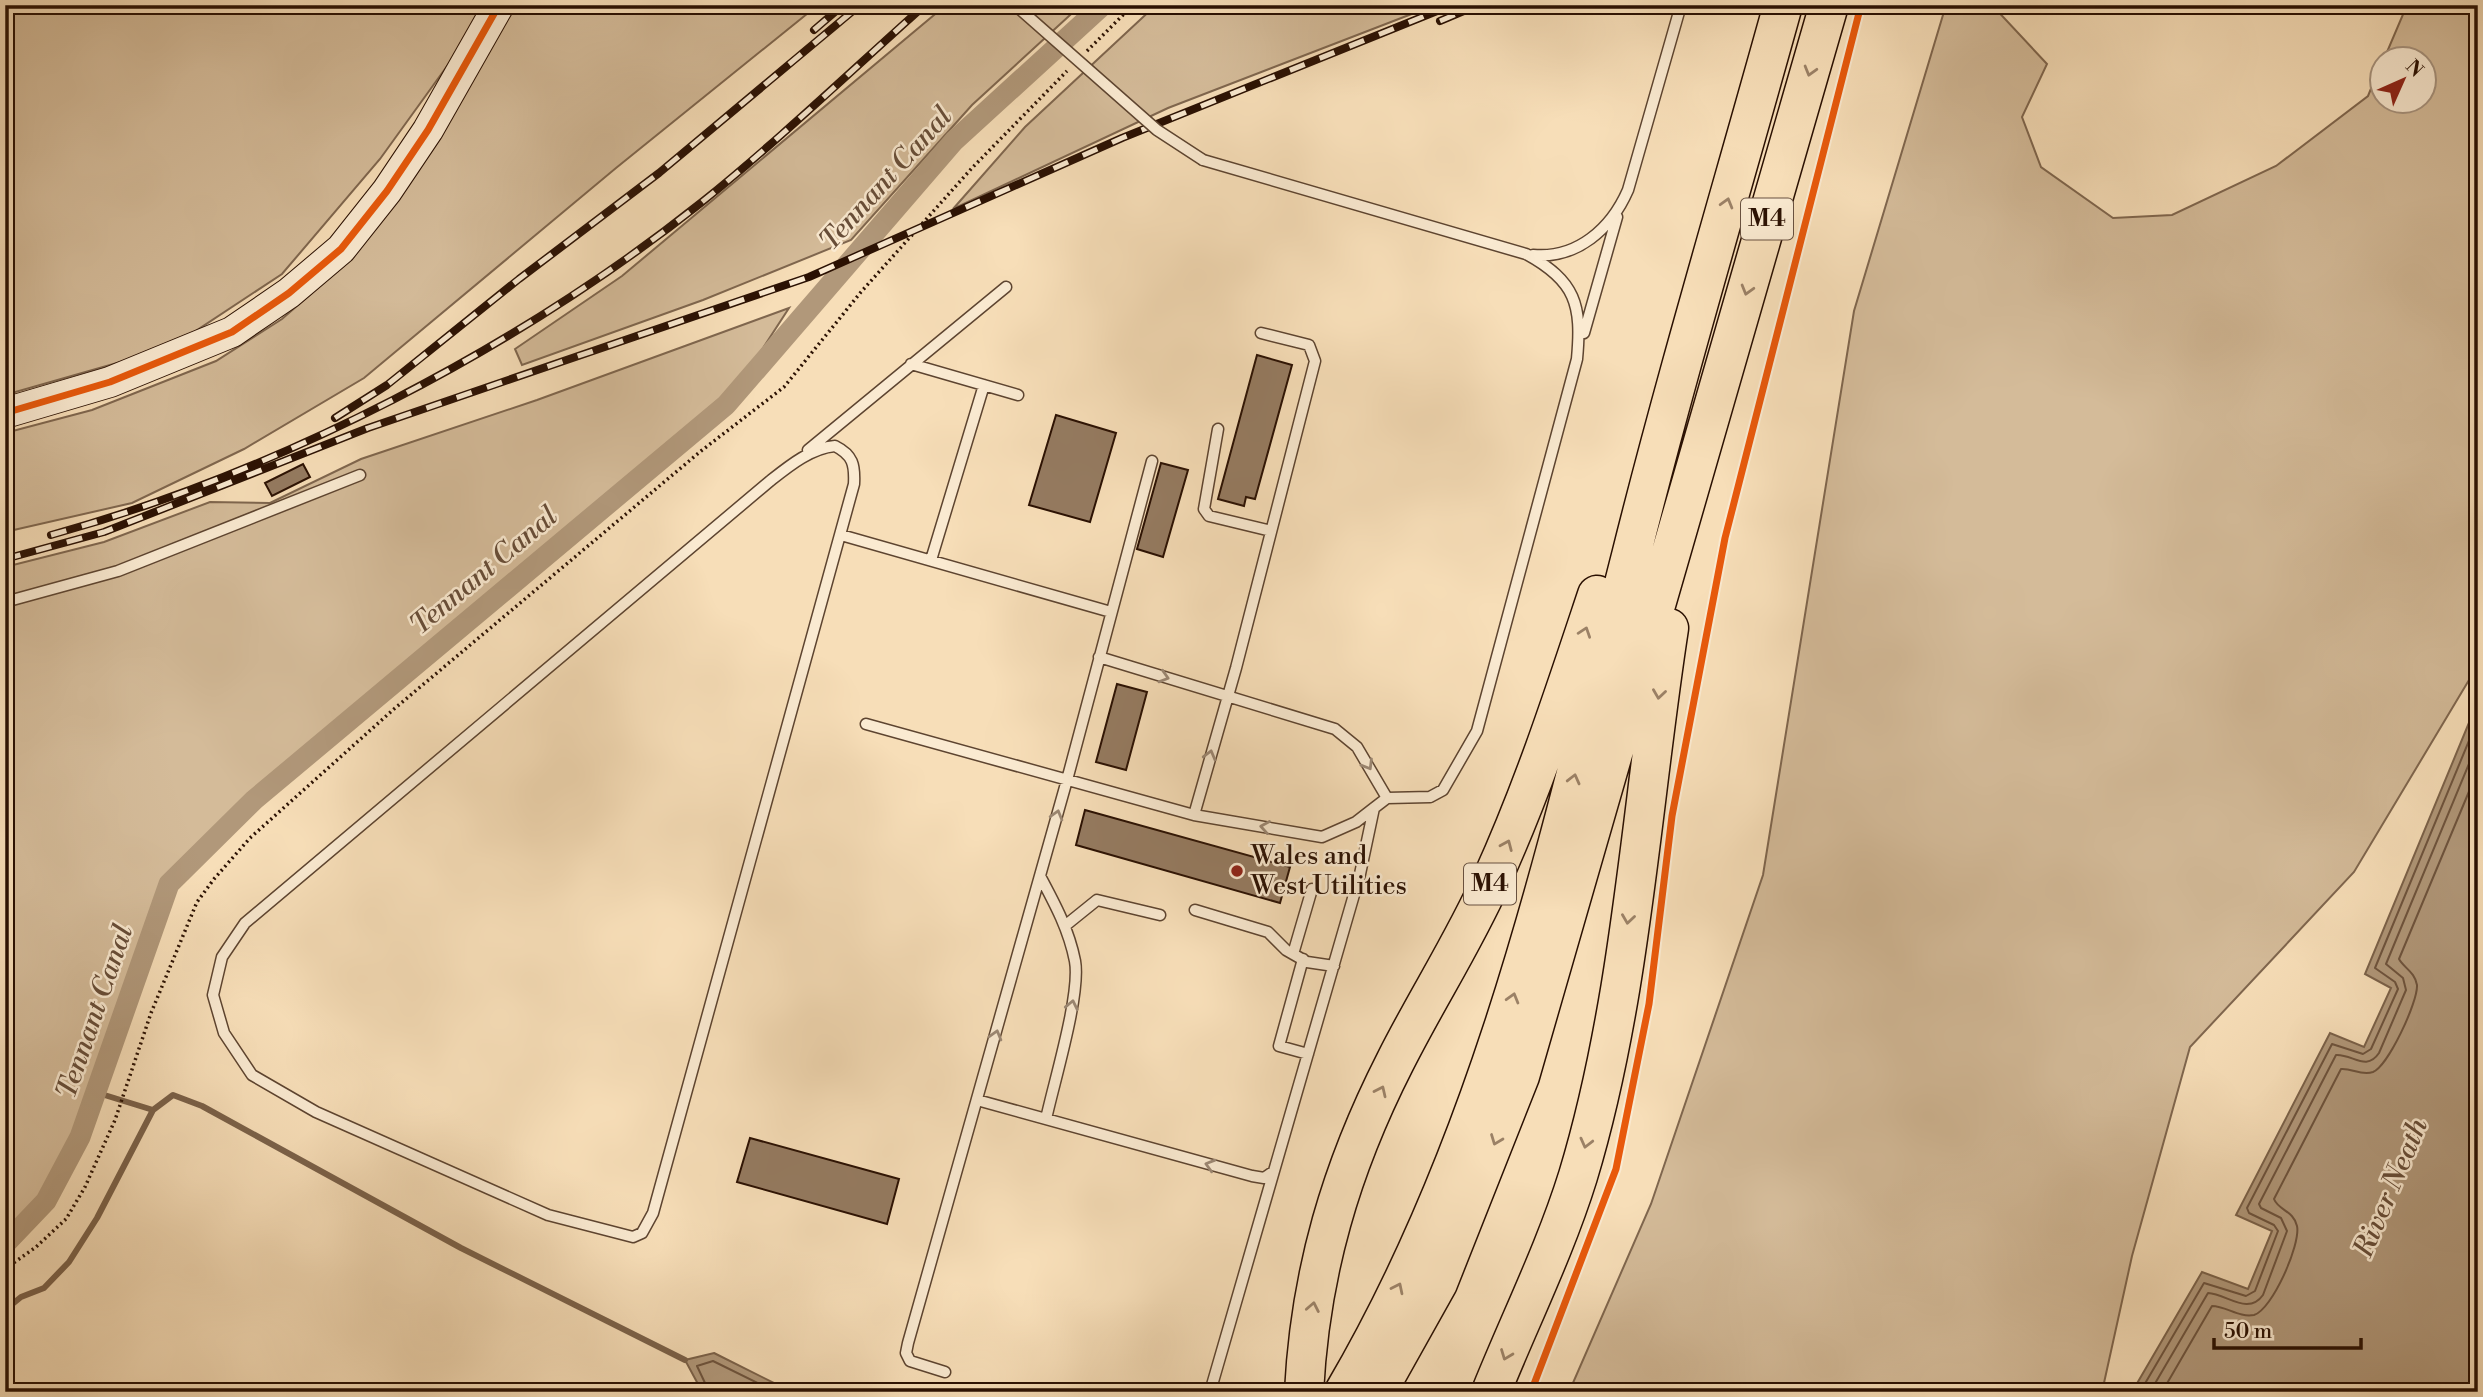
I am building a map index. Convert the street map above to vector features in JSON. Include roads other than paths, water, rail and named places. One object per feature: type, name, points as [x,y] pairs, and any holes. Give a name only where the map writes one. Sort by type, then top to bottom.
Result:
[{"type":"highway","name":"M4","points":[[1343,1392],[1367,1352],[1458,1161],[1507,1070],[1566,811],[1676,387],[1783,5]]},
{"type":"highway","name":"M4","points":[[1377,1392],[1438,1283],[1706,434],[1829,5]]},
{"type":"highway","name":"M4","points":[[1304,1383],[1309,1324],[1328,1227],[1355,1146],[1394,1062],[1505,850],[1538,769],[1623,520],[1676,387]]},
{"type":"highway","name":"M4","points":[[1491,1392],[1553,1247],[1578,1175],[1600,1090],[1622,964],[1675,589],[1706,434]]},
{"type":"main road","points":[[5,413],[110,382],[232,332],[289,293],[341,249],[387,191],[428,130],[499,5]]},
{"type":"lane","points":[[1015,5],[1157,130],[1203,160],[1526,254],[1550,256],[1574,248],[1602,231],[1619,211]]},
{"type":"lane","points":[[866,724],[1194,815],[1322,837],[1356,822],[1387,798],[1430,797],[1443,790],[1477,731],[1577,359],[1681,5]]},
{"type":"lane","points":[[1526,254],[1546,265],[1564,281],[1577,302],[1580,325],[1577,359]]},
{"type":"lane","points":[[790,465],[823,447],[835,446],[848,452],[855,466],[855,484],[653,1213],[642,1233],[633,1237],[548,1214],[316,1112],[252,1075],[224,1033],[214,995],[222,957],[245,923],[790,465],[1006,287]]},
{"type":"lane","points":[[1194,815],[1236,668],[1315,361],[1309,345],[1261,333]]},
{"type":"lane","points":[[911,364],[1018,395]]},
{"type":"lane","points":[[931,560],[984,385]]},
{"type":"lane","points":[[1218,429],[1204,509],[1209,516],[1271,531]]},
{"type":"lane","points":[[945,1372],[910,1361],[906,1353],[1067,780],[1152,461]]},
{"type":"lane","points":[[5,602],[118,571],[360,475]]},
{"type":"lane","points":[[841,534],[1111,612]]},
{"type":"lane","points":[[1099,657],[1335,729],[1348,737],[1387,798]]},
{"type":"lane","points":[[1210,1392],[1360,874],[1374,808]]},
{"type":"lane","points":[[1040,876],[1066,925],[1076,963],[1075,990],[1046,1119]]},
{"type":"lane","points":[[1308,1054],[1279,1046],[1312,889]]},
{"type":"lane","points":[[1066,925],[1097,900],[1160,915]]},
{"type":"lane","points":[[1195,910],[1268,932],[1298,956],[1334,966]]},
{"type":"lane","points":[[977,1100],[1252,1177],[1264,1178],[1274,1171]]},
{"type":"water","name":"River Neath","points":[[2478,701],[2478,1392],[2132,1392],[2202,1272],[2248,1289],[2272,1231],[2236,1215],[2330,1033],[2364,1047],[2391,988],[2365,974]]},
{"type":"water","points":[[714,1353],[792,1392],[689,1392],[698,1384],[685,1360]]},
{"type":"waterway","name":"Tennant Canal","points":[[5,1244],[46,1201],[80,1137],[169,884],[254,800],[726,405],[954,141],[1103,5]]},
{"type":"waterway","points":[[98,1093],[153,1110]]},
{"type":"waterway","points":[[5,1310],[21,1297],[44,1288],[69,1262],[97,1218],[153,1110],[173,1095],[202,1106],[461,1248],[685,1360]]},
{"type":"railway","points":[[814,30],[843,5]]},
{"type":"railway","points":[[335,418],[387,385],[519,279],[659,173],[860,5]]},
{"type":"railway","points":[[51,535],[137,509],[308,441],[393,400],[475,355],[630,256],[702,202],[787,130],[925,5]]},
{"type":"railway","points":[[5,559],[104,532],[368,428],[809,277],[1122,138],[1452,5]]},
{"type":"railway","points":[[1440,21],[1478,5]]},
{"type":"place","name":"Wales and West Utilities","points":[[1237,871]]}]
